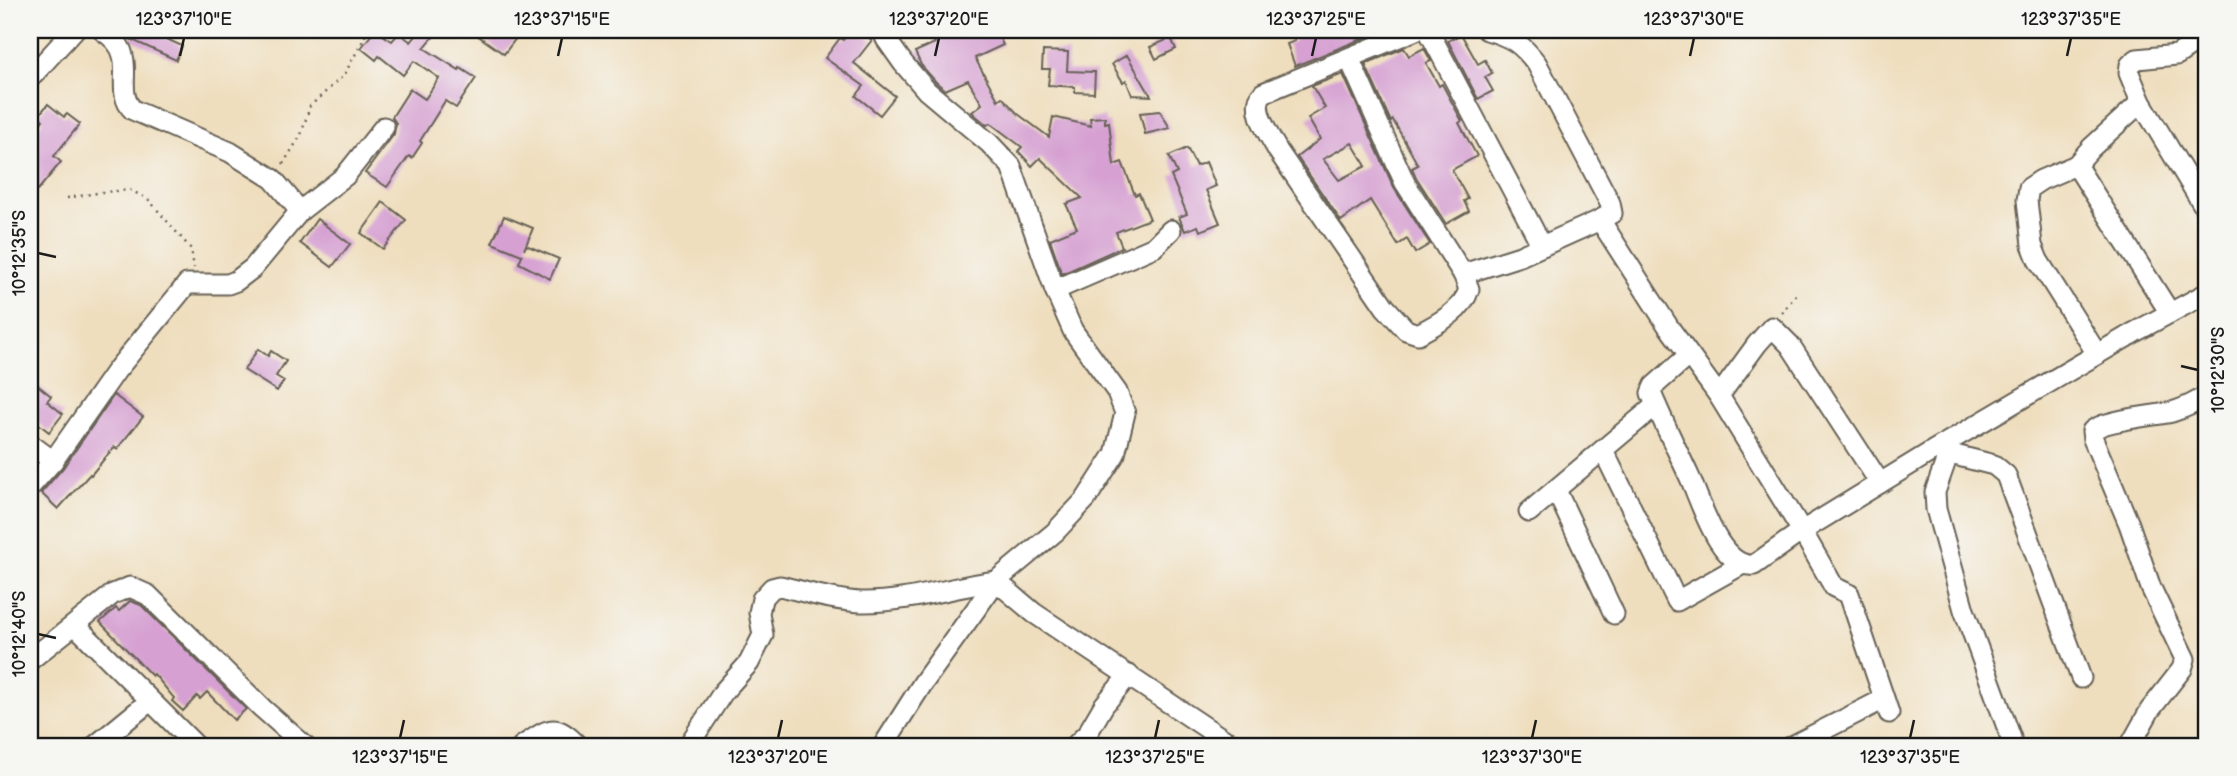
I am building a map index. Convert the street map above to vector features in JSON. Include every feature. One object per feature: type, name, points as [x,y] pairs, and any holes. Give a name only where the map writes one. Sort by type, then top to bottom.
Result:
[{"type":"street","points":[[30,78],[74,30]]},
{"type":"street","points":[[102,30],[113,38],[124,56],[125,99],[133,110],[230,152],[273,179],[300,211]]},
{"type":"street","points":[[882,30],[903,63],[927,91],[989,143],[1011,166],[1055,290],[1073,331],[1117,392],[1125,413],[1125,423],[1115,454],[1086,499],[1055,532],[996,581],[923,683],[883,746]]},
{"type":"street","points":[[1349,58],[1405,183],[1463,274],[1469,289],[1466,299],[1457,309],[1418,334],[1406,330],[1385,307],[1265,128],[1258,106],[1258,99],[1263,93],[1416,30]]},
{"type":"street","points":[[1428,30],[1542,246]]},
{"type":"street","points":[[1463,274],[1520,256],[1612,213],[1610,203],[1537,64],[1523,46],[1487,30]]},
{"type":"street","points":[[2202,38],[2176,55],[2133,61],[2129,73],[2141,102],[2207,211]]},
{"type":"street","points":[[2097,354],[2038,260],[2032,245],[2027,193],[2032,184],[2076,166],[2091,148],[2141,102]]},
{"type":"street","points":[[30,487],[54,461],[116,371],[187,284],[228,284],[253,268],[300,211],[345,176],[384,127]]},
{"type":"street","points":[[2076,166],[2170,313]]},
{"type":"street","points":[[1600,220],[1719,396],[1834,587],[1849,594],[1886,706],[1792,746]]},
{"type":"street","points":[[1055,290],[1154,247],[1171,230]]},
{"type":"street","points":[[1603,450],[1677,601],[1741,565],[1754,565],[1802,531],[1880,483],[1941,452],[2097,354],[2170,313],[2207,297]]},
{"type":"street","points":[[1719,396],[1756,344],[1772,327],[1790,345],[1880,483]]},
{"type":"street","points":[[1689,355],[1654,386],[1651,393],[1693,483],[1706,520],[1721,544],[1741,565]]},
{"type":"street","points":[[2130,746],[2150,710],[2182,669],[2185,659],[2151,588],[2092,431],[2106,424],[2173,411],[2194,404],[2207,395]]},
{"type":"street","points":[[1529,512],[1656,405]]},
{"type":"street","points":[[30,444],[54,461]]},
{"type":"street","points":[[1941,452],[1994,465],[2006,475],[2026,523],[2081,678]]},
{"type":"street","points":[[1941,452],[1935,492],[1936,509],[1965,610],[2011,737]]},
{"type":"street","points":[[1556,490],[1614,614]]},
{"type":"street","points":[[996,581],[1034,613],[1129,674],[1229,745]]},
{"type":"street","points":[[688,746],[724,691],[754,654],[763,635],[759,619],[760,606],[766,593],[772,588],[780,586],[863,602],[914,597],[996,581]]},
{"type":"street","points":[[30,660],[101,603],[130,587],[142,591],[305,746]]},
{"type":"street","points":[[75,625],[196,746]]},
{"type":"street","points":[[1075,746],[1087,734],[1104,705],[1129,674]]},
{"type":"street","points":[[95,746],[150,701]]},
{"type":"street","points":[[522,746],[548,730],[556,730],[565,732],[578,746]]},
{"type":"path","points":[[273,179],[301,135],[310,106],[344,75],[365,37],[366,30]]},
{"type":"path","points":[[67,198],[130,190],[148,199],[191,249],[195,269],[187,284]]},
{"type":"path","points":[[1772,327],[1798,292]]},
{"type":"building","points":[[135,30],[147,30],[182,46],[176,60],[130,39]]},
{"type":"building","points":[[375,30],[392,41],[399,33],[411,42],[421,30],[439,30],[424,48],[476,78],[456,108],[445,101],[412,158],[409,156],[387,187],[365,173],[394,134],[396,123],[392,117],[410,89],[425,99],[439,78],[414,61],[403,75],[379,56],[376,60],[361,48]]},
{"type":"building","points":[[470,30],[522,30],[504,54]]},
{"type":"building","points":[[851,30],[857,30],[872,40],[854,63],[895,96],[880,115],[856,96],[864,86],[825,58],[840,38],[843,40]]},
{"type":"building","points":[[930,30],[996,30],[1003,45],[975,58],[998,100],[1002,97],[1018,114],[1049,137],[1053,117],[1091,126],[1090,118],[1105,117],[1105,123],[1109,122],[1114,165],[1122,162],[1135,195],[1139,193],[1150,219],[1116,232],[1122,247],[1062,274],[1050,239],[1077,228],[1066,204],[1082,198],[1040,158],[1032,166],[1018,151],[1022,147],[972,112],[982,104],[968,80],[945,90],[936,82],[921,65],[915,52],[935,43]]},
{"type":"building","points":[[1291,30],[1306,30],[1309,36],[1326,30],[1384,30],[1295,66],[1287,44],[1295,41]]},
{"type":"building","points":[[1461,34],[1478,64],[1485,60],[1492,73],[1485,77],[1493,91],[1478,99],[1448,41]]},
{"type":"building","points":[[1171,38],[1176,49],[1156,59],[1150,47]]},
{"type":"building","points":[[1404,48],[1409,56],[1424,48],[1431,61],[1426,63],[1439,86],[1442,84],[1477,156],[1452,170],[1468,199],[1464,201],[1469,211],[1446,224],[1416,177],[1412,168],[1418,165],[1393,120],[1391,122],[1365,64]]},
{"type":"building","points":[[1043,51],[1068,52],[1067,71],[1095,72],[1094,93],[1075,92],[1075,87],[1048,85],[1050,69],[1042,69]]},
{"type":"building","points":[[1127,55],[1151,96],[1132,95],[1126,80],[1123,82],[1112,64]]},
{"type":"building","points":[[1343,74],[1394,188],[1430,244],[1415,253],[1407,239],[1398,245],[1370,200],[1341,221],[1297,157],[1320,139],[1308,118],[1325,108],[1312,86]],"holes":[[[1352,143],[1366,166],[1339,180],[1323,159]]]},
{"type":"building","points":[[48,104],[64,117],[67,114],[80,124],[54,156],[61,162],[38,190],[30,183],[30,139],[43,120],[38,116]]},
{"type":"building","points":[[1160,111],[1170,128],[1145,134],[1140,113]]},
{"type":"building","points":[[1187,148],[1196,166],[1206,162],[1216,186],[1206,190],[1220,223],[1200,231],[1198,226],[1185,231],[1179,217],[1187,214],[1171,176],[1177,173],[1169,156]]},
{"type":"building","points":[[383,202],[406,220],[383,249],[361,233]]},
{"type":"building","points":[[504,216],[533,228],[526,245],[559,259],[550,279],[519,263],[522,255],[492,243]]},
{"type":"building","points":[[317,219],[350,244],[332,267],[300,243]]},
{"type":"building","points":[[258,349],[268,356],[271,351],[286,361],[276,376],[284,381],[277,391],[244,370]]},
{"type":"building","points":[[30,379],[51,396],[47,401],[63,414],[49,432],[30,417]]},
{"type":"building","points":[[114,395],[143,417],[117,449],[114,447],[58,509],[41,493],[63,468]]},
{"type":"building","points":[[130,601],[141,605],[246,709],[234,720],[207,692],[200,699],[197,696],[183,711],[172,701],[174,698],[154,674],[152,676],[100,622],[116,608],[119,611]]}]
